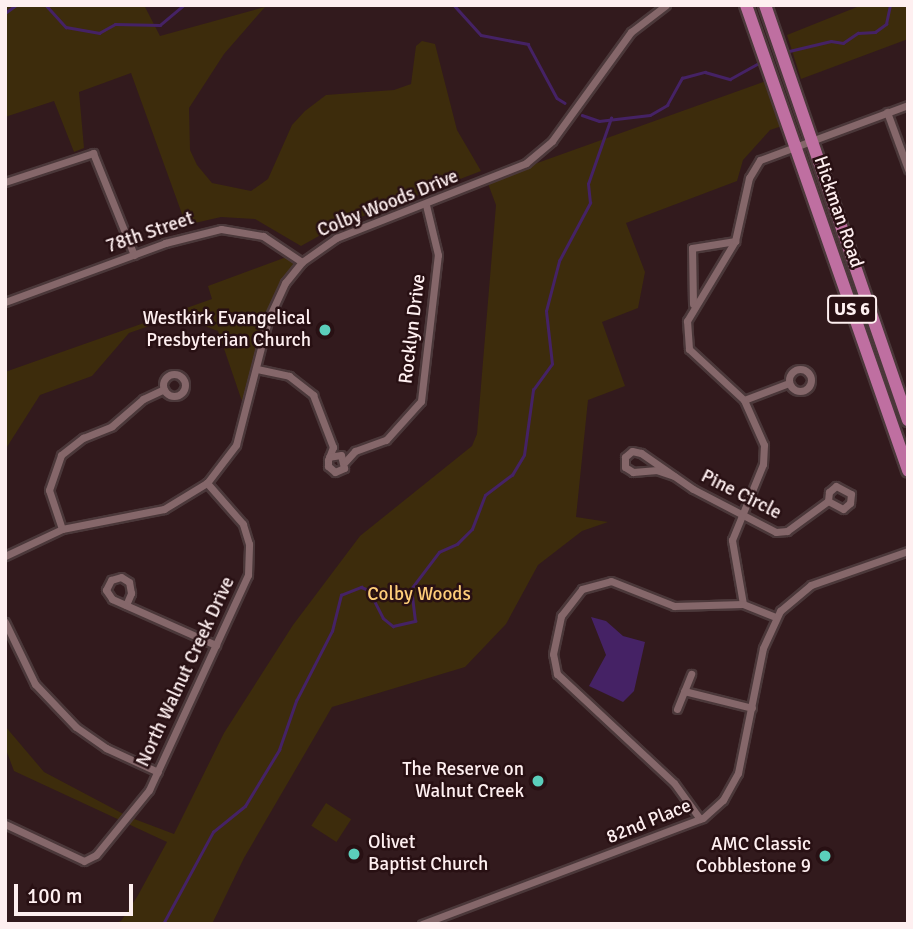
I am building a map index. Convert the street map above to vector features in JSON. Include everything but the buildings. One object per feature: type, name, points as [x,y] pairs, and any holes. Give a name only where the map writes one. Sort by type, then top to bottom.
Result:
[{"type":"main road","name":"Hickman Road","points":[[747,5],[908,471]]},
{"type":"main road","name":"Hickman Road","points":[[765,5],[908,421]]},
{"type":"street","name":"Colby Woods Drive","points":[[5,556],[62,529],[164,509],[207,483],[236,445],[278,295],[302,262],[337,238],[511,172],[540,153],[631,32],[666,5]]},
{"type":"street","points":[[743,604],[732,551],[741,513],[763,464],[760,428],[744,400],[689,349],[685,330],[694,307],[735,241],[752,169],[766,157],[908,104]]},
{"type":"street","points":[[887,112],[908,169]]},
{"type":"street","points":[[5,182],[88,152],[100,162],[134,255]]},
{"type":"street","name":"Rocklyn Drive","points":[[345,462],[355,452],[386,440],[421,401],[438,255],[426,205]]},
{"type":"street","name":"78th Street","points":[[5,302],[134,255],[221,229],[263,236],[302,262]]},
{"type":"street","points":[[694,307],[692,248],[735,241]]},
{"type":"street","points":[[257,369],[289,376],[313,395],[333,447],[329,457],[328,466],[335,472],[344,468],[345,462],[339,454],[329,457]]},
{"type":"street","points":[[744,400],[789,383]]},
{"type":"street","points":[[62,529],[49,490],[61,455],[83,438],[112,426],[143,398],[164,388]]},
{"type":"street","name":"Pine Circle","points":[[674,476],[657,470],[633,472],[625,467],[625,457],[636,451],[674,476],[782,532],[828,501]]},
{"type":"street","name":"North Walnut Creek Drive","points":[[5,824],[84,861],[96,856],[121,827],[158,772],[243,589],[250,559],[243,524],[207,483]]},
{"type":"street","points":[[700,820],[682,792],[602,714],[562,680],[554,667],[553,654],[561,616],[583,589],[611,581],[674,606],[743,604],[775,617],[811,584],[908,551]]},
{"type":"street","points":[[126,605],[216,645]]},
{"type":"street","name":"82nd Place","points":[[422,924],[700,820],[732,787],[752,708],[763,648],[775,617]]},
{"type":"street","points":[[5,622],[36,684],[76,727],[106,748],[158,772]]},
{"type":"street","points":[[677,709],[691,674]]},
{"type":"street","points":[[684,691],[752,708]]},
{"type":"green space","points":[[5,5],[144,5],[160,36],[265,7],[224,54],[189,108],[190,150],[197,165],[212,183],[251,191],[268,179],[292,125],[305,111],[326,95],[394,90],[411,84],[416,46],[422,41],[435,44],[457,130],[481,171],[335,227],[301,246],[255,219],[221,217],[186,225],[131,73],[79,92],[84,148],[74,152],[54,101],[5,117]]},
{"type":"green space","points":[[862,5],[908,5],[908,39],[801,79],[787,35]]},
{"type":"green space","name":"Colby Woods","points":[[772,79],[788,124],[770,130],[743,160],[737,181],[626,223],[645,272],[638,308],[602,322],[625,386],[588,400],[576,517],[608,522],[582,531],[538,565],[506,624],[465,667],[332,707],[244,858],[212,924],[113,924],[121,921],[137,897],[167,842],[14,771],[5,747],[5,726],[44,772],[129,817],[174,834],[224,733],[293,625],[360,536],[472,446],[477,434],[496,205],[487,181]]},
{"type":"green space","points":[[292,255],[302,262],[285,283],[268,320],[247,416],[218,331],[178,316],[129,333],[92,376],[40,395],[5,450],[5,372],[212,299],[208,286]]},
{"type":"green space","points":[[326,803],[351,819],[336,842],[311,826]]},
{"type":"shaded area","points":[[591,617],[606,621],[623,636],[645,642],[634,691],[623,702],[589,686],[606,655]]},
{"type":"waterway","points":[[5,13],[16,5]]},
{"type":"waterway","points":[[46,5],[66,27],[99,33],[115,24],[160,25],[184,5]]},
{"type":"waterway","points":[[454,5],[481,35],[528,44],[557,98],[565,103]]},
{"type":"waterway","points":[[785,52],[831,41],[843,43],[858,33],[875,32],[886,24],[890,5]]},
{"type":"waterway","points":[[582,115],[599,121],[650,115],[667,105],[682,78],[705,72],[730,79],[763,61]]},
{"type":"waterway","points":[[163,924],[213,832],[245,806],[279,750],[296,701],[332,631],[341,595],[361,587],[369,590],[383,618],[393,626],[415,621],[411,589],[439,552],[457,544],[472,529],[485,495],[512,475],[524,455],[533,390],[552,364],[546,311],[559,261],[590,203],[588,184],[611,118]]},
{"type":"place","name":"Westkirk Evangelical Presbyterian Church","points":[[325,330]]},
{"type":"place","name":"The Reserve on Walnut Creek","points":[[538,781]]},
{"type":"place","name":"Olivet Baptist Church","points":[[354,854]]},
{"type":"place","name":"AMC Classic Cobblestone 9","points":[[825,856]]}]
